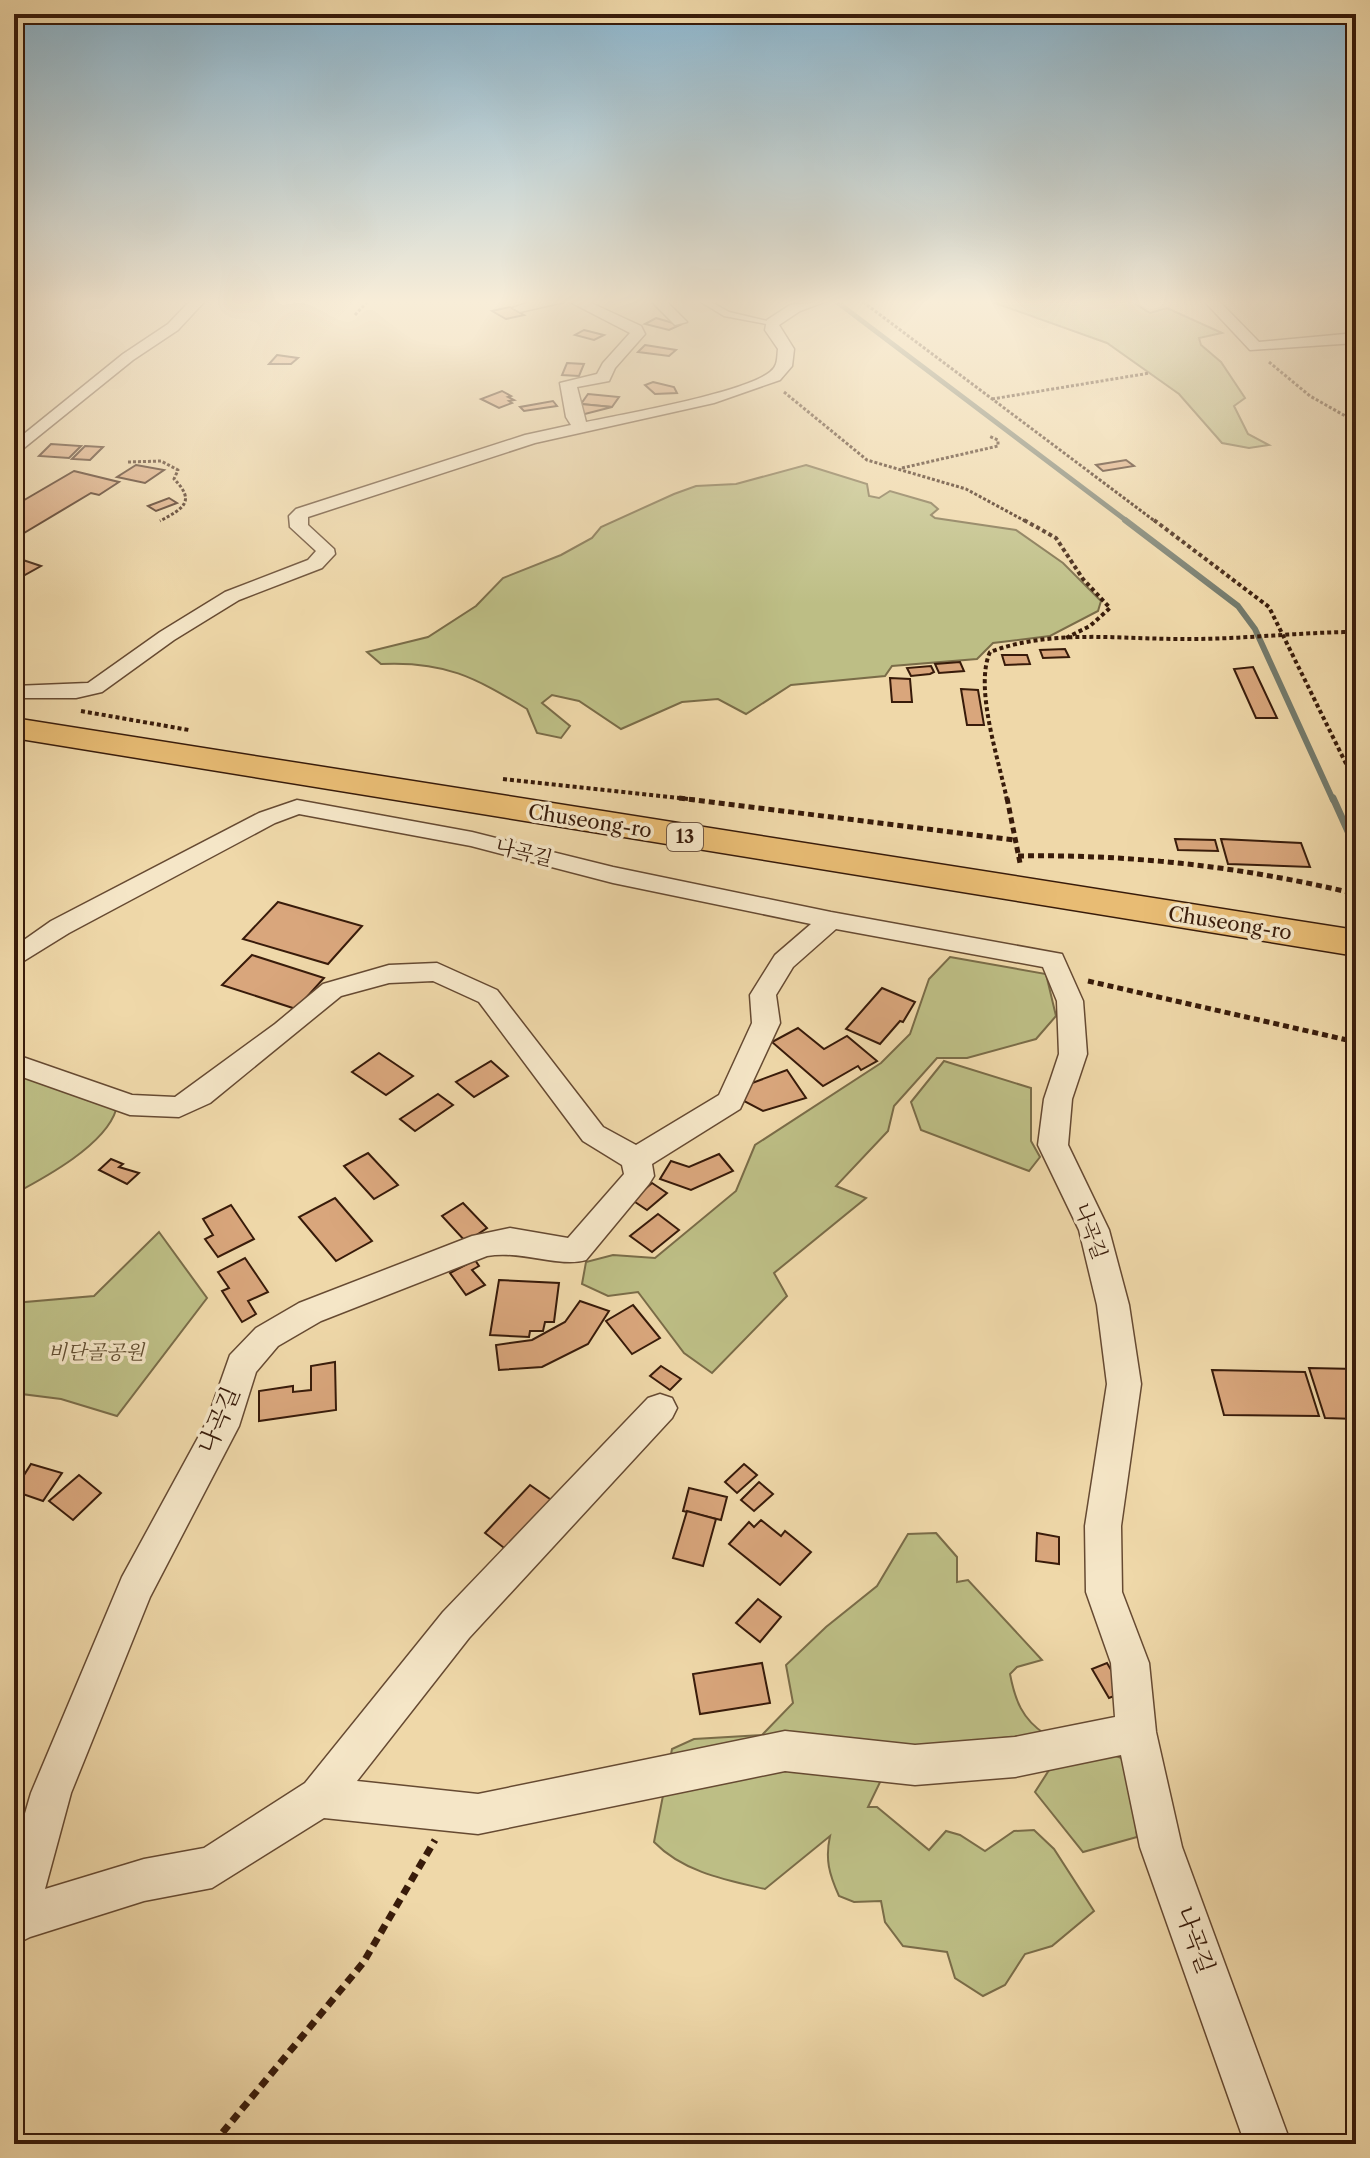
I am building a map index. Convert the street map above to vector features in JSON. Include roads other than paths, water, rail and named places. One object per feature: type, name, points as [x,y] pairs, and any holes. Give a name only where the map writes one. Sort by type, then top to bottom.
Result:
[{"type":"main road","name":"Chuseong-ro","points":[[14,728],[1356,943]]},
{"type":"main road","name":"Chuseong-ro","points":[[14,752],[1356,964]]},
{"type":"street","points":[[14,451],[73,403]]},
{"type":"street","points":[[571,403],[574,417],[581,427]]},
{"type":"street","points":[[14,692],[76,692],[95,688],[167,636],[232,596],[315,564],[326,554],[325,549],[299,527],[298,516],[302,513],[378,486],[581,427],[700,403]]},
{"type":"street","name":"나곡길","points":[[14,959],[60,927],[267,818],[297,807],[472,839],[613,875],[831,920],[1053,960],[1070,1001],[1073,1054],[1058,1099],[1053,1145],[1094,1230],[1113,1305],[1124,1384],[1103,1526],[1104,1592],[1130,1663],[1136,1732],[1161,1847],[1268,2144]]},
{"type":"street","points":[[14,1064],[130,1105],[179,1107],[200,1096],[332,990],[389,974],[437,972],[488,996],[593,1134],[636,1159],[730,1102],[766,1023],[763,995],[784,961],[831,920]]},
{"type":"street","name":"나곡길","points":[[14,1921],[51,1793],[135,1589],[222,1426],[242,1365],[267,1337],[310,1312],[483,1245],[510,1240],[575,1251],[639,1176],[636,1159]]},
{"type":"street","name":"나곡길","points":[[14,1921],[144,1880],[212,1867],[319,1797],[456,1625],[660,1408]]},
{"type":"street","points":[[319,1797],[452,1812],[493,1811],[785,1751],[915,1765],[1015,1757],[1136,1732]]},
{"type":"waterway","points":[[970,403],[1128,522]]},
{"type":"waterway","points":[[1125,520],[1238,606],[1255,629],[1333,800]]},
{"type":"waterway","points":[[1333,798],[1356,849]]},
{"type":"park label","name":"비단골공원","points":[[96,1352]]}]
